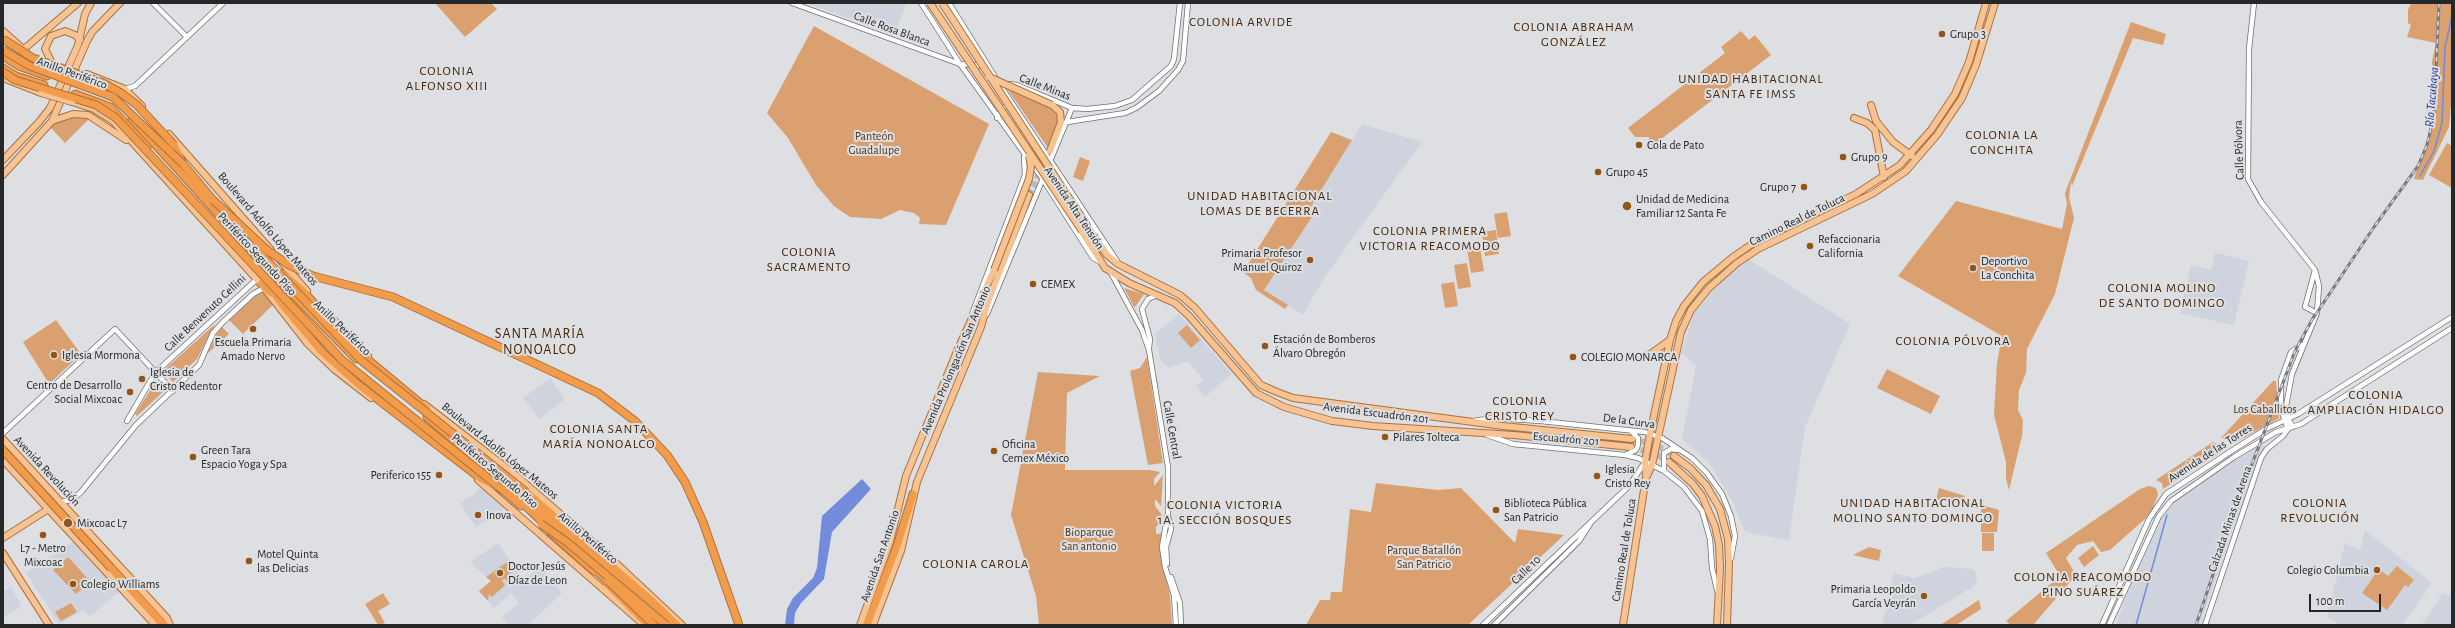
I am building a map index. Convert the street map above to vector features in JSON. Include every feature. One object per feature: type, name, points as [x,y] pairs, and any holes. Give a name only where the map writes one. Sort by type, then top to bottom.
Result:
[{"type":"highway","points":[[3,39],[33,58],[103,82],[121,93],[137,105],[174,145],[183,164]]},
{"type":"highway","name":"Periférico Segundo Piso","points":[[3,50],[30,66],[113,97],[183,164],[254,247],[362,361],[526,492],[652,601],[677,625]]},
{"type":"highway","name":"Anillo Periférico","points":[[3,56],[19,66],[78,85],[112,100],[124,111],[272,273],[350,353],[483,463],[671,625]]},
{"type":"highway","name":"Anillo Periférico","points":[[3,68],[16,76],[100,102],[119,115],[261,282],[346,359],[515,497],[657,625]]},
{"type":"highway","name":"Periférico Segundo Piso","points":[[3,72],[15,80],[96,105],[116,118],[343,361],[504,491],[565,547],[593,570]]},
{"type":"highway","points":[[213,200],[268,251],[291,266],[313,276],[393,298],[598,393],[635,420],[667,455],[685,482],[703,522],[739,625]]},
{"type":"highway","points":[[254,247],[304,292],[355,349],[470,444],[483,463]]},
{"type":"highway","points":[[261,282],[322,352],[359,385],[480,478],[504,491]]},
{"type":"highway","points":[[3,450],[164,625]]},
{"type":"highway","name":"Avenida San Antonio","points":[[867,625],[898,543],[913,494]]},
{"type":"highway","points":[[541,524],[568,542],[666,625]]},
{"type":"highway","points":[[593,570],[609,582],[657,625]]},
{"type":"highway","points":[[593,570],[648,625]]},
{"type":"main road","points":[[24,49],[78,3]]},
{"type":"main road","points":[[3,160],[45,115],[80,40],[85,14],[91,3]]},
{"type":"main road","points":[[3,175],[52,121],[92,32],[120,3]]},
{"type":"main road","name":"Avenida Alta Tensión","points":[[930,3],[1026,154],[1082,231],[1103,263]]},
{"type":"main road","name":"Avenida Alta Tensión","points":[[942,3],[1088,227],[1107,255],[1118,264]]},
{"type":"main road","name":"Camino Real de Toluca","points":[[1623,625],[1646,478],[1645,462],[1650,434],[1670,340],[1676,321],[1684,306],[1703,282],[1733,257],[1755,242],[1875,183],[1910,154],[1945,112],[1955,94],[1969,62],[1986,3]]},
{"type":"main road","name":"Camino Real de Toluca","points":[[1646,478],[1652,465],[1683,324],[1691,310],[1708,288],[1732,267],[1758,250],[1878,190],[1906,171],[1937,135],[1962,98],[1976,65],[1995,3]]},
{"type":"main road","name":"Boulevard Adolfo López Mateos","points":[[3,31],[24,49],[54,64],[125,89],[186,152],[357,346],[391,377],[512,472],[602,550],[682,625]]},
{"type":"main road","points":[[54,64],[45,49],[51,36],[65,31],[75,34],[80,40]]},
{"type":"main road","points":[[989,77],[1052,105],[1060,112],[1061,122],[1050,150]]},
{"type":"main road","points":[[3,78],[41,93],[72,102],[104,114],[261,282],[320,357],[361,391],[484,484],[644,625]]},
{"type":"main road","points":[[1871,105],[1876,121],[1893,142],[1917,159]]},
{"type":"main road","points":[[52,121],[73,114],[88,115],[110,128],[145,157]]},
{"type":"main road","points":[[1854,118],[1867,123],[1875,130],[1884,177]]},
{"type":"main road","points":[[967,328],[994,270],[1030,179],[1031,167],[1026,154]]},
{"type":"main road","points":[[1875,183],[1878,190]]},
{"type":"main road","name":"Avenida Prolongación San Antonio","points":[[873,625],[901,552],[911,513],[913,494],[981,327],[988,302],[1031,197]]},
{"type":"main road","name":"Avenida Escuadrón 201","points":[[1103,263],[1111,273],[1161,295],[1175,303],[1189,316],[1242,378],[1261,397],[1313,416],[1374,426],[1631,447]]},
{"type":"main road","name":"Avenida Escuadrón 201","points":[[1118,264],[1180,295],[1195,308],[1261,385],[1293,398],[1472,421],[1632,439]]},
{"type":"main road","points":[[1703,282],[1708,288]]},
{"type":"main road","name":"Avenida Prolongación San Antonio","points":[[860,625],[890,542],[906,476],[967,328]]},
{"type":"main road","points":[[1646,357],[1670,340]]},
{"type":"main road","points":[[1242,378],[1249,371]]},
{"type":"main road","name":"Avenida Revolución","points":[[3,439],[167,618],[170,625]]},
{"type":"main road","points":[[1674,456],[1690,468],[1706,485],[1720,509],[1728,539],[1729,563]]},
{"type":"main road","name":"Avenida Revolución","points":[[3,460],[155,625]]},
{"type":"main road","points":[[1669,462],[1694,484],[1709,508],[1719,544],[1717,625]]},
{"type":"main road","points":[[3,538],[60,502]]},
{"type":"main road","points":[[3,553],[49,625]]},
{"type":"main road","name":"De la Curva","points":[[1727,625],[1729,563]]},
{"type":"street","points":[[153,3],[187,37]]},
{"type":"street","points":[[125,89],[135,86],[223,3]]},
{"type":"street","name":"Calle Rosa Blanca","points":[[792,3],[960,64],[988,67]]},
{"type":"street","name":"Avenida Alta Tensión","points":[[921,3],[996,118],[1026,154],[1093,258],[1103,263]]},
{"type":"street","name":"Avenida Alta Tensión","points":[[949,3],[1000,86],[1118,264]]},
{"type":"street","name":"Calle Minas","points":[[981,95],[1000,86],[1017,85],[1072,108],[1087,109],[1115,106],[1132,100],[1165,73],[1174,59],[1180,3]]},
{"type":"street","points":[[1067,122],[1115,115],[1136,108],[1171,79],[1181,65],[1184,52],[1188,3]]},
{"type":"street","name":"Calle Pólvora","points":[[2254,3],[2248,49],[2248,179],[2261,202],[2316,270]]},
{"type":"street","points":[[1174,49],[1184,52]]},
{"type":"street","points":[[996,118],[1002,108],[1013,105]]},
{"type":"street","points":[[1018,193],[1026,192],[1031,197],[1042,178],[1072,108]]},
{"type":"street","points":[[1007,133],[1021,138],[1039,159],[1050,160]]},
{"type":"street","name":"Avenida Prolongación San Antonio","points":[[967,328],[1025,175],[1026,154]]},
{"type":"street","points":[[2286,419],[2286,406],[2292,374],[2302,345],[2317,313],[2319,286],[2316,270]]},
{"type":"street","points":[[2316,270],[2305,308],[2317,313]]},
{"type":"street","name":"Calle Central","points":[[1111,273],[1142,330],[1148,350],[1168,467],[1168,513]]},
{"type":"street","points":[[60,502],[69,502],[77,497],[136,425],[199,365],[214,333],[222,322],[253,294],[261,282]]},
{"type":"street","name":"Calle Benvenuto Cellini","points":[[127,421],[155,373],[261,282]]},
{"type":"street","name":"Calle Central","points":[[1148,350],[1150,340],[1142,309],[1148,299],[1161,295]]},
{"type":"street","name":"Avenida de las Torres","points":[[2102,625],[2149,519],[2160,500],[2171,490],[2223,456],[2452,317]]},
{"type":"street","name":"Avenida de las Torres","points":[[2109,625],[2164,508],[2192,484],[2234,457],[2276,432],[2291,428],[2452,328]]},
{"type":"street","points":[[3,433],[115,329],[173,391]]},
{"type":"street","points":[[2291,428],[2286,419],[2280,389],[2285,366],[2291,352],[2302,345]]},
{"type":"street","name":"De la Curva","points":[[1472,421],[1493,418],[1630,431],[1658,436],[1682,451],[1707,473],[1722,494],[1731,516],[1735,536],[1729,563]]},
{"type":"street","name":"Calzada Minas de Arena","points":[[2206,625],[2261,458],[2266,449],[2291,428]]},
{"type":"street","points":[[1625,455],[1636,450],[1638,445],[1638,438],[1630,431]]},
{"type":"street","name":"Escuadrón 201","points":[[1485,434],[1513,444],[1625,455],[1645,462]]},
{"type":"street","points":[[1664,471],[1663,457],[1666,452],[1671,449],[1682,451]]},
{"type":"street","points":[[1585,530],[1629,486],[1645,462],[1652,465],[1664,471],[1684,487],[1702,511],[1710,539],[1712,568],[1718,595]]},
{"type":"street","points":[[1168,513],[1162,553],[1174,595],[1176,625]]},
{"type":"street","points":[[1168,513],[1171,529],[1165,552],[1170,577],[1180,603],[1181,625]]},
{"type":"street","name":"Calle 10","points":[[1483,625],[1585,530]]},
{"type":"street","name":"Calle 10","points":[[1494,625],[1525,597],[1585,530]]},
{"type":"shaded area","points":[[806,3],[906,3],[895,35]]},
{"type":"shaded area","points":[[1362,124],[1422,142],[1324,278],[1303,315],[1264,290],[1312,217],[1306,214]]},
{"type":"shaded area","points":[[2215,253],[2249,261],[2234,325],[2180,313],[2191,265],[2211,270]]},
{"type":"shaded area","points":[[1745,257],[1850,324],[1805,427],[1789,540],[1745,532],[1732,501],[1708,461],[1682,439],[1696,365],[1681,353],[1695,311]]},
{"type":"shaded area","points":[[1179,314],[1232,374],[1205,397],[1196,386],[1204,380],[1188,361],[1169,368],[1160,359],[1155,334]]},
{"type":"shaded area","points":[[550,378],[565,399],[540,419],[523,398]]},
{"type":"shaded area","points":[[2260,444],[2266,446],[2260,456],[2199,625],[2116,625],[2127,594],[2166,509],[2194,487]]},
{"type":"shaded area","points":[[481,485],[504,505],[504,509],[476,527],[460,503],[476,493]]},
{"type":"shaded area","name":"Colegio Columbia","points":[[2365,530],[2432,583],[2402,625],[2341,625],[2327,617],[2345,543],[2360,550]]},
{"type":"shaded area","name":"Colegio Williams","points":[[74,541],[120,591],[90,616],[83,610],[59,624],[26,573]]},
{"type":"shaded area","points":[[498,543],[524,581],[540,566],[562,593],[528,625],[509,625],[502,617],[519,603],[511,593],[494,608],[479,591],[491,581],[470,562]]},
{"type":"shaded area","name":"Primaria Leopoldo García Veyrán","points":[[1944,567],[1972,569],[1976,573],[1977,581],[1974,586],[1910,625],[1882,625],[1894,573],[1914,578]]},
{"type":"shaded area","points":[[11,587],[22,606],[3,618],[3,592]]},
{"type":"shaded area","points":[[2443,593],[2452,596],[2452,625],[2422,625]]},
{"type":"green space","points":[[435,3],[491,3],[497,9],[465,37]]},
{"type":"green space","points":[[2411,3],[2452,3],[2452,94],[2449,127],[2423,180],[2414,179],[2434,118],[2432,61],[2436,43],[2407,37],[2411,25],[2408,23],[2408,10]]},
{"type":"green space","name":"Deportivo La Conchita","points":[[2131,22],[2166,34],[2163,45],[2133,38],[2072,186],[2071,181],[2069,197],[2074,218],[2055,294],[2027,349],[2026,373],[2019,390],[2018,410],[2023,420],[2022,436],[2009,490],[2006,479],[2006,462],[1994,415],[1997,363],[2002,336],[1898,276],[1956,201],[2062,229],[2067,204],[2065,193]]},
{"type":"green space","name":"Panteón Guadalupe","points":[[814,26],[989,124],[946,225],[919,224],[920,218],[914,213],[900,210],[881,219],[850,217],[834,206],[816,185],[788,138],[767,113]]},
{"type":"green space","points":[[1741,31],[1749,40],[1755,35],[1771,55],[1652,146],[1649,144],[1649,137],[1635,137],[1628,128],[1725,53],[1721,47]]},
{"type":"green space","points":[[1008,90],[1050,107],[1057,114],[1057,125],[1048,148]]},
{"type":"green space","points":[[73,116],[90,118],[65,143],[50,127],[56,122]]},
{"type":"green space","points":[[1331,132],[1352,140],[1307,213],[1312,217],[1264,290],[1288,305],[1285,309],[1256,290],[1251,278],[1243,272]]},
{"type":"green space","points":[[2447,143],[2452,146],[2452,188],[2429,175]]},
{"type":"green space","points":[[1080,157],[1090,161],[1083,181],[1073,177]]},
{"type":"green space","points":[[1507,212],[1511,236],[1498,238],[1494,214]]},
{"type":"green space","points":[[1496,230],[1499,254],[1485,256],[1482,232]]},
{"type":"green space","points":[[1480,247],[1484,271],[1471,273],[1467,249]]},
{"type":"green space","points":[[1467,263],[1471,287],[1458,289],[1454,265]]},
{"type":"green space","points":[[1454,282],[1458,306],[1445,308],[1441,284]]},
{"type":"green space","points":[[1124,288],[1144,294],[1135,307],[1134,307]]},
{"type":"green space","points":[[263,292],[274,304],[243,334],[229,320],[255,296]]},
{"type":"green space","points":[[56,320],[81,354],[49,384],[23,342]]},
{"type":"green space","points":[[215,324],[197,359],[173,382],[163,371]]},
{"type":"green space","points":[[1187,325],[1200,340],[1191,348],[1178,333]]},
{"type":"green space","points":[[222,327],[229,334],[207,354],[216,335]]},
{"type":"green space","points":[[1147,357],[1163,463],[1148,465],[1130,371],[1140,368]]},
{"type":"green space","points":[[1887,369],[1940,396],[1931,414],[1877,388]]},
{"type":"green space","name":"Bioparque San antonio","points":[[1038,372],[1100,376],[1067,393],[1065,470],[1149,470],[1160,472],[1154,479],[1154,486],[1163,475],[1161,506],[1155,499],[1155,506],[1162,515],[1163,525],[1156,526],[1156,534],[1164,533],[1159,547],[1170,595],[1172,625],[1039,625],[1036,596],[1011,515]]},
{"type":"green space","points":[[156,381],[165,390],[137,416],[135,414]]},
{"type":"green space","name":"Los Caballitos","points":[[2273,381],[2276,381],[2279,418],[2235,443],[2221,438]]},
{"type":"green space","points":[[2213,442],[2226,449],[2163,489],[2162,483],[2156,480]]},
{"type":"green space","name":"Parque Batallón San Patricio","points":[[1376,483],[1438,490],[1461,488],[1515,543],[1518,529],[1564,535],[1468,625],[1306,625],[1320,600],[1330,600],[1331,592],[1342,592],[1350,509],[1371,512]]},
{"type":"green space","points":[[2149,486],[2156,488],[2158,494],[2153,508],[2146,518],[2110,550],[2101,552],[2093,541],[2077,545],[2066,558],[2076,575],[2033,625],[2011,625],[2006,621],[2060,576],[2046,553],[2140,489]]},
{"type":"green space","points":[[1939,488],[1965,496],[1964,501],[1936,500]]},
{"type":"green space","points":[[1981,505],[1999,510],[1997,532],[1981,532]]},
{"type":"green space","points":[[1982,533],[1994,533],[1994,551],[1982,551]]},
{"type":"green space","points":[[2093,546],[2099,555],[2084,567],[2078,558]]},
{"type":"green space","points":[[1869,547],[1881,550],[1879,561],[1853,555]]},
{"type":"green space","points":[[68,557],[90,581],[76,594],[53,570]]},
{"type":"green space","points":[[510,560],[513,565],[507,569],[513,578],[508,582],[504,578],[502,581],[505,585],[492,597],[489,594],[488,601],[479,591],[491,581],[486,577]]},
{"type":"green space","points":[[2397,566],[2414,580],[2408,587],[2405,585],[2387,610],[2362,593],[2379,569],[2388,576]]},
{"type":"green space","points":[[383,593],[390,604],[378,611],[385,623],[378,625],[365,604]]},
{"type":"green space","points":[[1979,600],[1981,609],[1956,625],[1940,625]]},
{"type":"green space","points":[[71,603],[77,612],[61,621],[55,612]]},
{"type":"water","points":[[862,479],[871,489],[832,532],[824,579],[801,603],[795,613],[794,625],[785,625],[787,609],[793,598],[813,578],[817,568],[822,516]]},
{"type":"waterway","name":"Río Tacubaya","points":[[2420,176],[2434,151],[2442,123],[2445,47],[2452,16]]},
{"type":"waterway","name":"Río Tacubaya","points":[[2136,625],[2167,515]]},
{"type":"tunnel","points":[[1029,195],[1050,151]]},
{"type":"tunnel","points":[[1632,439],[1656,445],[1674,456]]},
{"type":"tunnel","points":[[1632,447],[1658,455],[1668,462]]},
{"type":"railway","points":[[2196,625],[2235,509],[2295,351],[2312,320],[2374,227],[2418,166],[2427,145],[2434,115],[2439,3]]},
{"type":"place","name":"Grupo 3","points":[[1942,34]]},
{"type":"place","name":"Cola de Pato","points":[[1639,145]]},
{"type":"place","name":"Grupo 9","points":[[1843,157]]},
{"type":"place","name":"Grupo 45","points":[[1598,172]]},
{"type":"place","name":"Grupo 7","points":[[1804,187]]},
{"type":"place","name":"Unidad de Medicina Familiar 12 Santa Fe","points":[[1627,206]]},
{"type":"place","name":"Refaccionaria California","points":[[1810,246]]},
{"type":"place","name":"Primaria Profesor Manuel Quiroz","points":[[1310,260]]},
{"type":"place","name":"Deportivo La Conchita","points":[[1973,268]]},
{"type":"place","name":"CEMEX","points":[[1033,284]]},
{"type":"place","name":"Escuela Primaria Amado Nervo","points":[[253,329]]},
{"type":"place","name":"Estación de Bomberos Álvaro Obregón","points":[[1265,346]]},
{"type":"place","name":"Iglesia Mormona","points":[[54,355]]},
{"type":"place","name":"COLEGIO MONARCA","points":[[1573,357]]},
{"type":"place","name":"Iglesia de Cristo Redentor","points":[[142,379]]},
{"type":"place","name":"Centro de Desarrollo Social Mixcoac","points":[[130,392]]},
{"type":"place","name":"Pilares Tolteca","points":[[1385,437]]},
{"type":"place","name":"Oficina Cemex México","points":[[994,451]]},
{"type":"place","name":"Green Tara Espacio Yoga y Spa","points":[[193,457]]},
{"type":"place","name":"Periferico 155","points":[[439,475]]},
{"type":"place","name":"Iglesia Cristo Rey","points":[[1597,476]]},
{"type":"place","name":"Biblioteca Pública San Patricio","points":[[1496,510]]},
{"type":"place","name":"Inova","points":[[478,515]]},
{"type":"place","name":"Mixcoac L7","points":[[68,523]]},
{"type":"place","name":"L7 - Metro Mixcoac","points":[[43,535]]},
{"type":"place","name":"Motel Quinta las Delicias","points":[[249,561]]},
{"type":"place","name":"Colegio Columbia","points":[[2377,570]]},
{"type":"place","name":"Doctor Jesús Díaz de Leon","points":[[500,573]]},
{"type":"place","name":"Colegio Williams","points":[[73,584]]},
{"type":"place","name":"Primaria Leopoldo García Veyrán","points":[[1924,596]]},
{"type":"district","name":"COLONIA ARVIDE","points":[[1241,22]]},
{"type":"district","name":"COLONIA ABRAHAM GONZÁLEZ","points":[[1574,34]]},
{"type":"district","name":"COLONIA ALFONSO XIII","points":[[447,78]]},
{"type":"district","name":"UNIDAD HABITACIONAL SANTA FE IMSS","points":[[1751,86]]},
{"type":"district","name":"COLONIA LA CONCHITA","points":[[2002,142]]},
{"type":"district","name":"UNIDAD HABITACIONAL LOMAS DE BECERRA","points":[[1260,204]]},
{"type":"district","name":"COLONIA PRIMERA VICTORIA REACOMODO","points":[[1430,238]]},
{"type":"district","name":"COLONIA SACRAMENTO","points":[[809,260]]},
{"type":"district","name":"COLONIA MOLINO DE SANTO DOMINGO","points":[[2162,296]]},
{"type":"district","name":"COLONIA PÓLVORA","points":[[1953,341]]},
{"type":"district","name":"SANTA MARÍA NONOALCO","points":[[540,342]]},
{"type":"district","name":"COLONIA AMPLIACIÓN HIDALGO","points":[[2376,402]]},
{"type":"district","name":"COLONIA CRISTO REY","points":[[1520,408]]},
{"type":"district","name":"COLONIA SANTA MARÍA NONOALCO","points":[[599,436]]},
{"type":"district","name":"UNIDAD HABITACIONAL MOLINO SANTO DOMINGO","points":[[1913,510]]},
{"type":"district","name":"COLONIA REVOLUCIÓN","points":[[2320,510]]},
{"type":"district","name":"COLONIA VICTORIA 1A. SECCIÓN BOSQUES","points":[[1225,512]]},
{"type":"district","name":"COLONIA CAROLA","points":[[976,564]]},
{"type":"district","name":"COLONIA REACOMODO PINO SUÁREZ","points":[[2083,584]]}]
